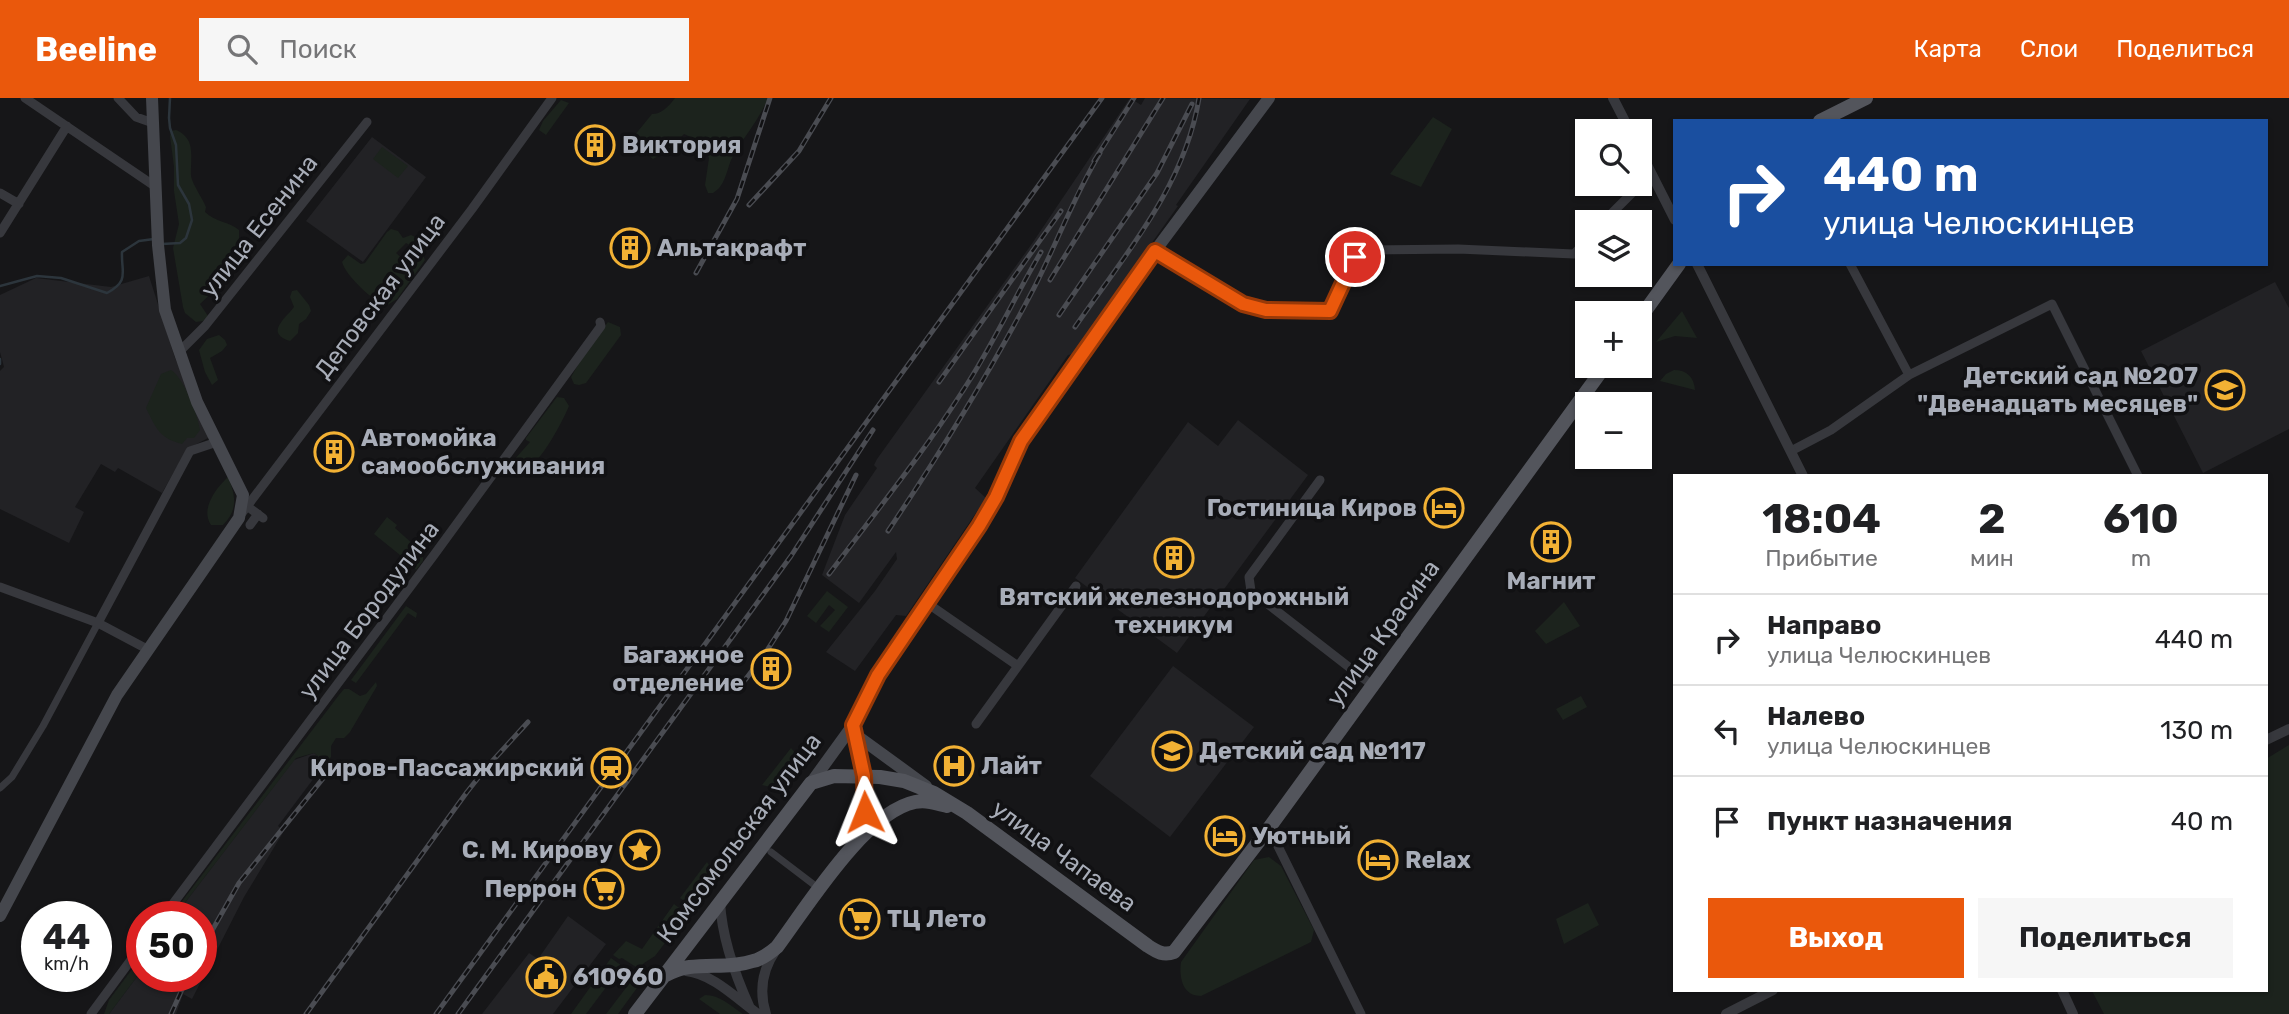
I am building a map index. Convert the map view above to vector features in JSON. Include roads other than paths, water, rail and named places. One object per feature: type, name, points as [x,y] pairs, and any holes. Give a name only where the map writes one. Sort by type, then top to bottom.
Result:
[{"type":"main road","points":[[152,98],[164,310],[197,402],[243,495],[244,521]]},
{"type":"main road","name":"Комсомольская улица","points":[[635,1014],[854,730],[878,675],[990,507],[1021,441],[1155,251],[1269,98]]},
{"type":"main road","points":[[1823,119],[1866,98]]},
{"type":"main road","points":[[1652,301],[1678,266]]},
{"type":"main road","name":"улица Красина","points":[[1167,955],[1182,945],[1596,378]]},
{"type":"main road","name":"Деповская улица","points":[[0,916],[117,695],[147,649],[244,521]]},
{"type":"main road","name":"Комсомольская улица","points":[[854,730],[864,776],[866,803],[860,838]]},
{"type":"main road","name":"улица Чапаева","points":[[854,730],[934,793],[1148,946],[1167,955]]},
{"type":"main road","name":"улица Чапаева","points":[[811,783],[834,776],[864,776],[904,781],[934,793]]},
{"type":"main road","name":"Комсомольская улица","points":[[665,976],[693,965],[734,965],[756,961],[777,947],[860,838],[886,815],[913,802],[925,800],[961,810]]},
{"type":"street","points":[[25,98],[156,187]]},
{"type":"street","points":[[118,98],[136,117],[153,123]]},
{"type":"street","name":"Деповская улица","points":[[244,521],[247,506],[472,209],[552,98]]},
{"type":"street","points":[[1613,98],[1624,119]]},
{"type":"street","name":"улица Есенина","points":[[179,352],[205,326],[367,122]]},
{"type":"street","points":[[0,233],[67,126]]},
{"type":"street","points":[[1652,176],[1673,216]]},
{"type":"street","points":[[0,192],[19,204]]},
{"type":"street","points":[[1615,210],[1629,196]]},
{"type":"street","points":[[1155,251],[1243,304],[1266,310],[1330,311],[1355,257],[1369,250],[1458,249],[1575,253]]},
{"type":"street","points":[[1698,266],[1802,474]]},
{"type":"street","points":[[1851,266],[1909,375]]},
{"type":"street","points":[[1791,451],[1831,430],[1909,375],[2052,304],[2137,474]]},
{"type":"street","name":"улица Бородулина","points":[[175,901],[499,469],[601,326],[600,322]]},
{"type":"street","points":[[0,788],[12,777],[43,726],[190,451],[217,442]]},
{"type":"street","points":[[1320,480],[1249,577],[1251,591],[1372,685]]},
{"type":"street","points":[[244,521],[260,516],[247,506]]},
{"type":"street","points":[[976,724],[1076,586]]},
{"type":"street","points":[[0,587],[98,623],[147,649]]},
{"type":"street","points":[[928,603],[1018,666]]},
{"type":"street","points":[[2268,739],[2289,729]]},
{"type":"street","points":[[1269,828],[1361,1014]]},
{"type":"street","points":[[771,852],[813,884]]},
{"type":"street","points":[[720,902],[724,931],[734,965],[754,1011]]},
{"type":"street","name":"Комсомольская улица","points":[[766,1014],[762,985],[765,971],[777,947]]},
{"type":"street","points":[[91,1014],[126,967]]},
{"type":"street","points":[[665,976],[684,971],[694,972],[710,979],[754,1011]]},
{"type":"street","points":[[1726,1014],[1769,992]]},
{"type":"street","points":[[2063,992],[2074,1014]]},
{"type":"waterway","points":[[162,244],[180,243],[186,238],[192,220],[189,204],[178,185],[176,145],[169,118],[170,98]]},
{"type":"waterway","points":[[0,286],[37,276],[61,278],[107,293],[122,280],[122,252],[139,241],[154,239]]},
{"type":"waterway","points":[[0,359],[0,364]]},
{"type":"railway","points":[[696,273],[737,199],[770,98]]},
{"type":"railway","points":[[749,205],[799,151],[831,98]]},
{"type":"railway","points":[[436,1014],[1102,98]]},
{"type":"railway","points":[[1094,161],[1134,98]]},
{"type":"railway","points":[[1050,280],[1163,98]]},
{"type":"railway","points":[[1075,327],[1132,247],[1167,190],[1192,130],[1199,98]]},
{"type":"railway","points":[[1059,315],[1157,173],[1192,104]]},
{"type":"railway","points":[[888,531],[946,442],[1000,350],[1034,288],[1100,153]]},
{"type":"railway","points":[[939,382],[1061,211]]},
{"type":"railway","points":[[829,574],[947,415],[983,358],[1041,252]]},
{"type":"railway","points":[[458,1014],[791,556],[873,430]]},
{"type":"railway","points":[[742,684],[786,621],[856,475]]},
{"type":"railway","points":[[306,1014],[467,792],[528,722]]},
{"type":"railway","points":[[217,922],[239,883],[333,766]]},
{"type":"railway","points":[[171,1014],[181,992]]},
{"type":"place","name":"Виктория","points":[[595,145]]},
{"type":"place","name":"Альтакрафт","points":[[630,248]]},
{"type":"place","name":"Детский сад №207 \"Двенадцать месяцев\"","points":[[2225,390]]},
{"type":"place","name":"Автомойка самообслуживания","points":[[334,452]]},
{"type":"place","name":"Гостиница Киров","points":[[1444,508]]},
{"type":"place","name":"Магнит","points":[[1551,542]]},
{"type":"place","name":"Вятский железнодорожный техникум","points":[[1174,558]]},
{"type":"place","name":"Багажное отделение","points":[[771,669]]},
{"type":"place","name":"Детский сад №117","points":[[1172,751]]},
{"type":"place","name":"Лайт","points":[[954,766]]},
{"type":"place","name":"Киров-Пассажирский","points":[[611,768]]},
{"type":"place","name":"Уютный","points":[[1225,836]]},
{"type":"place","name":"С. М. Кирову","points":[[640,850]]},
{"type":"place","name":"Relax","points":[[1378,860]]},
{"type":"place","name":"Перрон","points":[[604,889]]},
{"type":"place","name":"ТЦ Лето","points":[[860,919]]},
{"type":"place","name":"610960","points":[[546,977]]}]
